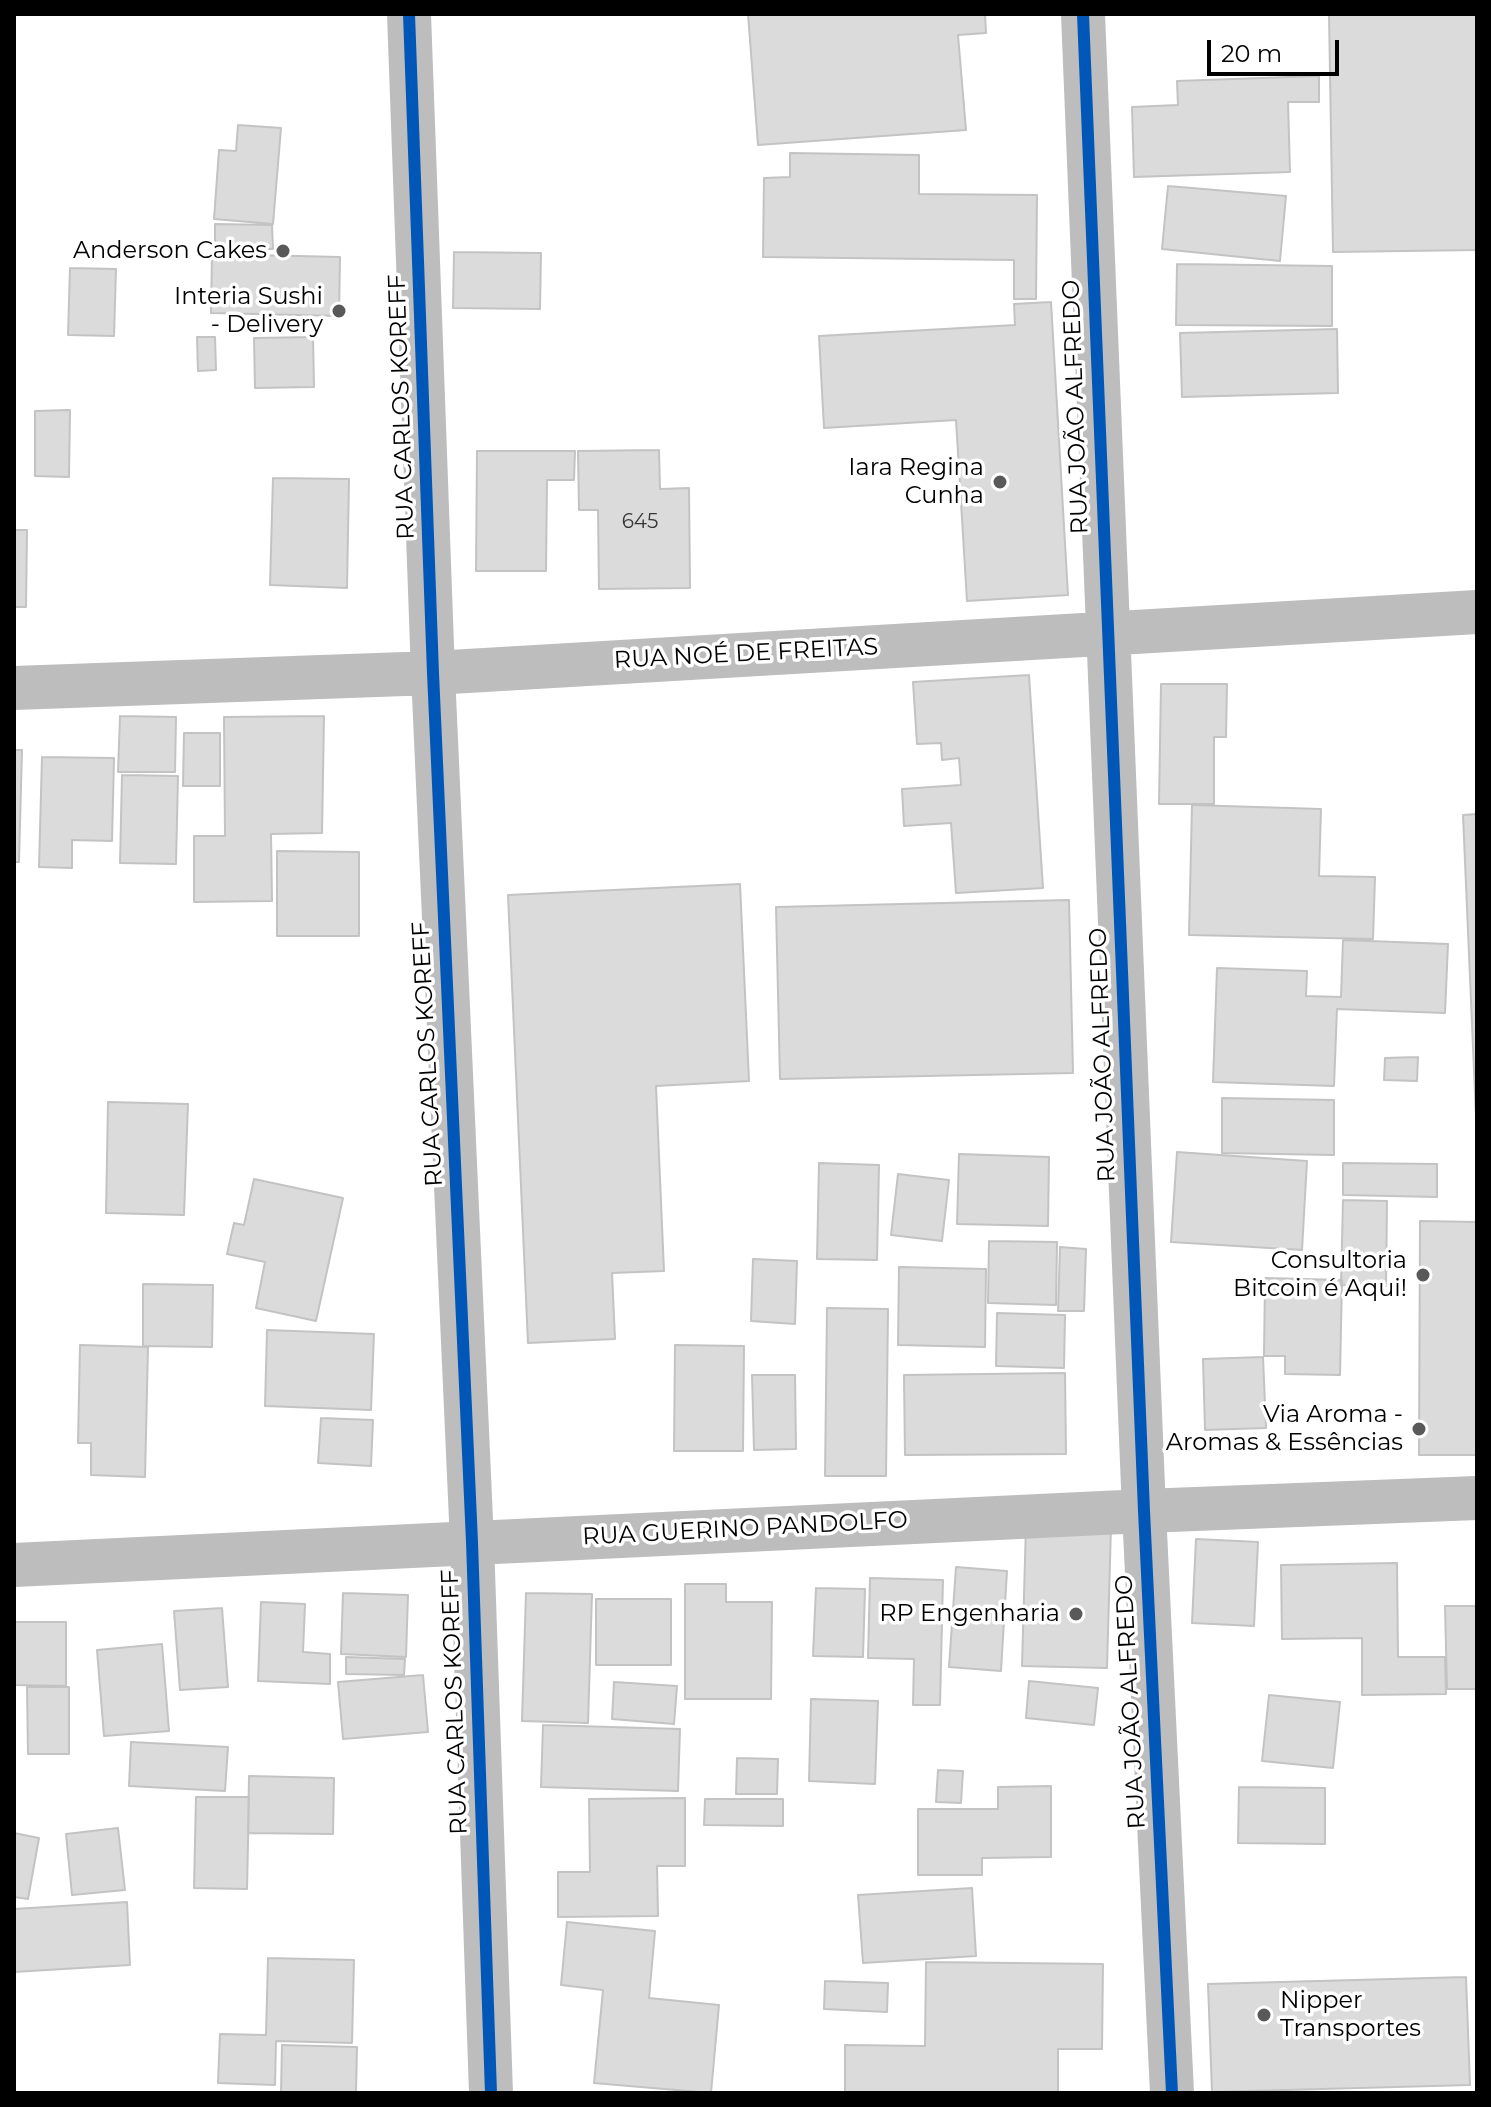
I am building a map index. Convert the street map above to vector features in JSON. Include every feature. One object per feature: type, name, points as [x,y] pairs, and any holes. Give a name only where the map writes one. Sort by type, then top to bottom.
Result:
[{"type":"street","name":"RUA CARLOS KOREFF","points":[[409,14],[433,673],[472,1542],[491,2093]]},
{"type":"street","name":"RUA JOÃO ALFREDO","points":[[1083,14],[1144,1511],[1172,2093]]},
{"type":"street","name":"RUA NOÉ DE FREITAS","points":[[14,688],[433,673],[1477,612]]},
{"type":"street","name":"RUA GUERINO PANDOLFO","points":[[14,1565],[1477,1498]]},
{"type":"building","points":[[748,14],[985,14],[986,33],[958,35],[966,130],[758,145]]},
{"type":"building","points":[[1329,14],[1477,14],[1477,250],[1333,252]]},
{"type":"building","points":[[1319,76],[1319,102],[1288,102],[1290,172],[1134,177],[1132,107],[1178,105],[1177,81]]},
{"type":"building","points":[[238,125],[281,128],[273,224],[214,219],[219,150],[236,151]]},
{"type":"building","points":[[790,153],[919,155],[919,194],[1037,195],[1036,299],[1014,299],[1014,260],[763,257],[764,178],[790,177]]},
{"type":"building","points":[[1168,186],[1286,196],[1280,261],[1162,249]]},
{"type":"building","points":[[215,224],[272,225],[273,249],[215,248]]},
{"type":"building","points":[[454,252],[541,253],[540,309],[453,308]]},
{"type":"building","points":[[212,254],[340,257],[339,316],[211,313]]},
{"type":"building","points":[[1177,264],[1332,266],[1332,326],[1176,325]]},
{"type":"building","points":[[70,268],[116,269],[114,336],[68,335]]},
{"type":"building","points":[[1051,302],[1068,595],[967,601],[956,420],[824,428],[819,336],[1015,325],[1014,304]]},
{"type":"building","points":[[1337,329],[1338,393],[1182,397],[1180,333]]},
{"type":"building","points":[[197,337],[215,337],[216,370],[198,371]]},
{"type":"building","points":[[313,337],[314,387],[255,388],[254,338]]},
{"type":"building","points":[[70,410],[69,477],[35,476],[35,411]]},
{"type":"building","points":[[659,450],[660,489],[689,488],[690,588],[599,589],[598,510],[579,510],[578,451]]},
{"type":"building","points":[[477,451],[575,451],[574,480],[547,480],[546,571],[476,571]]},
{"type":"building","points":[[273,478],[349,479],[347,588],[270,585]]},
{"type":"building","points":[[14,530],[27,530],[26,607],[14,607]]},
{"type":"building","points":[[1029,675],[1043,888],[956,893],[951,823],[904,826],[902,789],[961,785],[959,758],[942,760],[941,743],[917,744],[913,682]]},
{"type":"building","points":[[1161,684],[1227,684],[1226,737],[1214,737],[1214,804],[1159,804]]},
{"type":"building","points":[[120,716],[176,717],[175,772],[118,772]]},
{"type":"building","points":[[324,716],[322,833],[271,834],[272,901],[194,902],[194,836],[225,836],[224,717]]},
{"type":"building","points":[[184,733],[220,733],[220,786],[183,786]]},
{"type":"building","points":[[14,750],[22,750],[19,862],[14,862]]},
{"type":"building","points":[[42,757],[114,758],[112,841],[72,840],[72,868],[39,867]]},
{"type":"building","points":[[122,775],[178,776],[176,864],[120,863]]},
{"type":"building","points":[[1192,805],[1321,809],[1319,876],[1375,877],[1373,939],[1189,935]]},
{"type":"building","points":[[1477,814],[1477,1140],[1463,815]]},
{"type":"building","points":[[277,851],[359,852],[359,936],[277,936]]},
{"type":"building","points":[[740,884],[749,1081],[656,1086],[664,1271],[612,1273],[615,1339],[528,1343],[508,895]]},
{"type":"building","points":[[1069,900],[1073,1073],[780,1079],[776,907]]},
{"type":"building","points":[[1343,940],[1448,944],[1445,1013],[1337,1009],[1334,1086],[1213,1082],[1217,968],[1307,971],[1306,996],[1341,997]]},
{"type":"building","points":[[1418,1057],[1417,1081],[1384,1080],[1385,1058]]},
{"type":"building","points":[[1222,1098],[1334,1100],[1334,1155],[1222,1153]]},
{"type":"building","points":[[108,1102],[188,1104],[184,1215],[106,1213]]},
{"type":"building","points":[[1177,1152],[1307,1161],[1302,1250],[1171,1242]]},
{"type":"building","points":[[959,1154],[1049,1157],[1048,1226],[957,1224]]},
{"type":"building","points":[[819,1163],[879,1165],[877,1260],[817,1259]]},
{"type":"building","points":[[1343,1163],[1437,1164],[1437,1197],[1343,1195]]},
{"type":"building","points":[[898,1174],[949,1180],[942,1241],[891,1235]]},
{"type":"building","points":[[254,1179],[343,1198],[316,1321],[256,1308],[265,1262],[227,1254],[234,1223],[244,1225]]},
{"type":"building","points":[[1343,1200],[1387,1201],[1386,1286],[1341,1285]]},
{"type":"building","points":[[1420,1221],[1477,1222],[1477,1455],[1419,1455]]},
{"type":"building","points":[[989,1241],[1057,1242],[1056,1305],[988,1303]]},
{"type":"building","points":[[1060,1247],[1086,1249],[1084,1311],[1058,1311]]},
{"type":"building","points":[[753,1259],[797,1261],[795,1324],[751,1321]]},
{"type":"building","points":[[899,1267],[986,1269],[985,1347],[898,1345]]},
{"type":"building","points":[[1265,1278],[1342,1280],[1340,1375],[1285,1374],[1285,1356],[1264,1356]]},
{"type":"building","points":[[143,1284],[213,1285],[212,1347],[143,1346]]},
{"type":"building","points":[[827,1308],[888,1309],[886,1476],[825,1476]]},
{"type":"building","points":[[997,1313],[1065,1315],[1064,1368],[996,1366]]},
{"type":"building","points":[[267,1330],[374,1334],[371,1410],[265,1406]]},
{"type":"building","points":[[80,1345],[148,1347],[145,1477],[91,1475],[91,1443],[78,1443]]},
{"type":"building","points":[[675,1345],[744,1346],[743,1451],[674,1451]]},
{"type":"building","points":[[1263,1357],[1266,1428],[1205,1430],[1203,1359]]},
{"type":"building","points":[[1065,1373],[1066,1454],[905,1455],[904,1375]]},
{"type":"building","points":[[752,1375],[795,1375],[796,1449],[754,1450]]},
{"type":"building","points":[[321,1418],[373,1420],[371,1466],[318,1463]]},
{"type":"building","points":[[1026,1524],[1111,1526],[1107,1668],[1022,1666]]},
{"type":"building","points":[[1196,1539],[1258,1542],[1254,1626],[1192,1623]]},
{"type":"building","points":[[1397,1563],[1398,1657],[1445,1657],[1446,1694],[1362,1695],[1362,1638],[1282,1639],[1281,1565]]},
{"type":"building","points":[[956,1567],[1007,1571],[1001,1671],[949,1667]]},
{"type":"building","points":[[870,1578],[943,1580],[940,1705],[913,1705],[914,1659],[868,1658]]},
{"type":"building","points":[[685,1584],[726,1584],[726,1602],[772,1602],[771,1699],[685,1699]]},
{"type":"building","points":[[816,1588],[865,1589],[863,1657],[813,1656]]},
{"type":"building","points":[[343,1593],[408,1595],[406,1657],[341,1654]]},
{"type":"building","points":[[526,1593],[592,1594],[588,1723],[522,1721]]},
{"type":"building","points":[[596,1599],[671,1599],[671,1665],[596,1665]]},
{"type":"building","points":[[261,1602],[305,1604],[303,1652],[330,1654],[330,1684],[258,1681]]},
{"type":"building","points":[[1445,1606],[1477,1606],[1477,1689],[1447,1689]]},
{"type":"building","points":[[222,1608],[228,1687],[180,1690],[174,1611]]},
{"type":"building","points":[[14,1622],[66,1622],[66,1686],[14,1685]]},
{"type":"building","points":[[162,1644],[169,1731],[104,1736],[97,1650]]},
{"type":"building","points":[[346,1657],[405,1659],[404,1675],[346,1674]]},
{"type":"building","points":[[423,1675],[428,1732],[343,1739],[338,1682]]},
{"type":"building","points":[[1029,1681],[1098,1688],[1094,1725],[1026,1718]]},
{"type":"building","points":[[614,1682],[677,1686],[674,1724],[612,1719]]},
{"type":"building","points":[[27,1687],[69,1687],[69,1754],[28,1754]]},
{"type":"building","points":[[1269,1695],[1340,1702],[1333,1768],[1262,1761]]},
{"type":"building","points":[[811,1699],[878,1701],[875,1784],[809,1781]]},
{"type":"building","points":[[543,1725],[680,1729],[678,1791],[541,1787]]},
{"type":"building","points":[[131,1742],[228,1747],[225,1791],[129,1786]]},
{"type":"building","points":[[737,1758],[778,1759],[777,1794],[736,1794]]},
{"type":"building","points":[[938,1770],[963,1771],[961,1803],[936,1802]]},
{"type":"building","points":[[249,1776],[334,1778],[333,1834],[248,1833]]},
{"type":"building","points":[[1051,1786],[1051,1857],[982,1858],[982,1875],[918,1875],[918,1809],[998,1809],[998,1787]]},
{"type":"building","points":[[1239,1787],[1325,1788],[1325,1844],[1238,1843]]},
{"type":"building","points":[[196,1797],[249,1797],[247,1889],[194,1888]]},
{"type":"building","points":[[685,1798],[685,1866],[657,1866],[658,1916],[558,1917],[558,1872],[590,1872],[589,1799]]},
{"type":"building","points":[[705,1799],[783,1799],[783,1826],[704,1825]]},
{"type":"building","points":[[118,1828],[125,1890],[72,1895],[66,1834]]},
{"type":"building","points":[[14,1833],[39,1838],[28,1899],[14,1897]]},
{"type":"building","points":[[972,1888],[976,1956],[863,1963],[858,1895]]},
{"type":"building","points":[[127,1902],[130,1965],[14,1972],[14,1909]]},
{"type":"building","points":[[567,1922],[655,1931],[649,1998],[719,2005],[711,2093],[594,2083],[603,1990],[561,1985]]},
{"type":"building","points":[[268,1958],[354,1960],[352,2043],[276,2041],[275,2085],[218,2083],[220,2034],[266,2035]]},
{"type":"building","points":[[926,1962],[1103,1964],[1102,2049],[1058,2049],[1058,2093],[845,2093],[845,2045],[925,2046]]},
{"type":"building","points":[[1466,1977],[1470,2085],[1212,2092],[1208,1984]]},
{"type":"building","points":[[825,1981],[888,1983],[887,2012],[824,2009]]},
{"type":"building","points":[[282,2045],[357,2047],[356,2093],[281,2093]]},
{"type":"cycle path","points":[[409,14],[433,673],[472,1542],[491,2093]]},
{"type":"cycle path","points":[[1083,14],[1144,1511],[1172,2093]]},
{"type":"place","name":"Anderson Cakes","points":[[283,251]]},
{"type":"place","name":"Interia Sushi - Delivery","points":[[339,311]]},
{"type":"place","name":"Iara Regina Cunha","points":[[1000,482]]},
{"type":"place","name":"Consultoria Bitcoin é Aqui!","points":[[1423,1275]]},
{"type":"place","name":"Via Aroma - Aromas & Essências","points":[[1419,1429]]},
{"type":"place","name":"RP Engenharia","points":[[1076,1614]]},
{"type":"place","name":"Nipper Transportes","points":[[1264,2015]]}]
